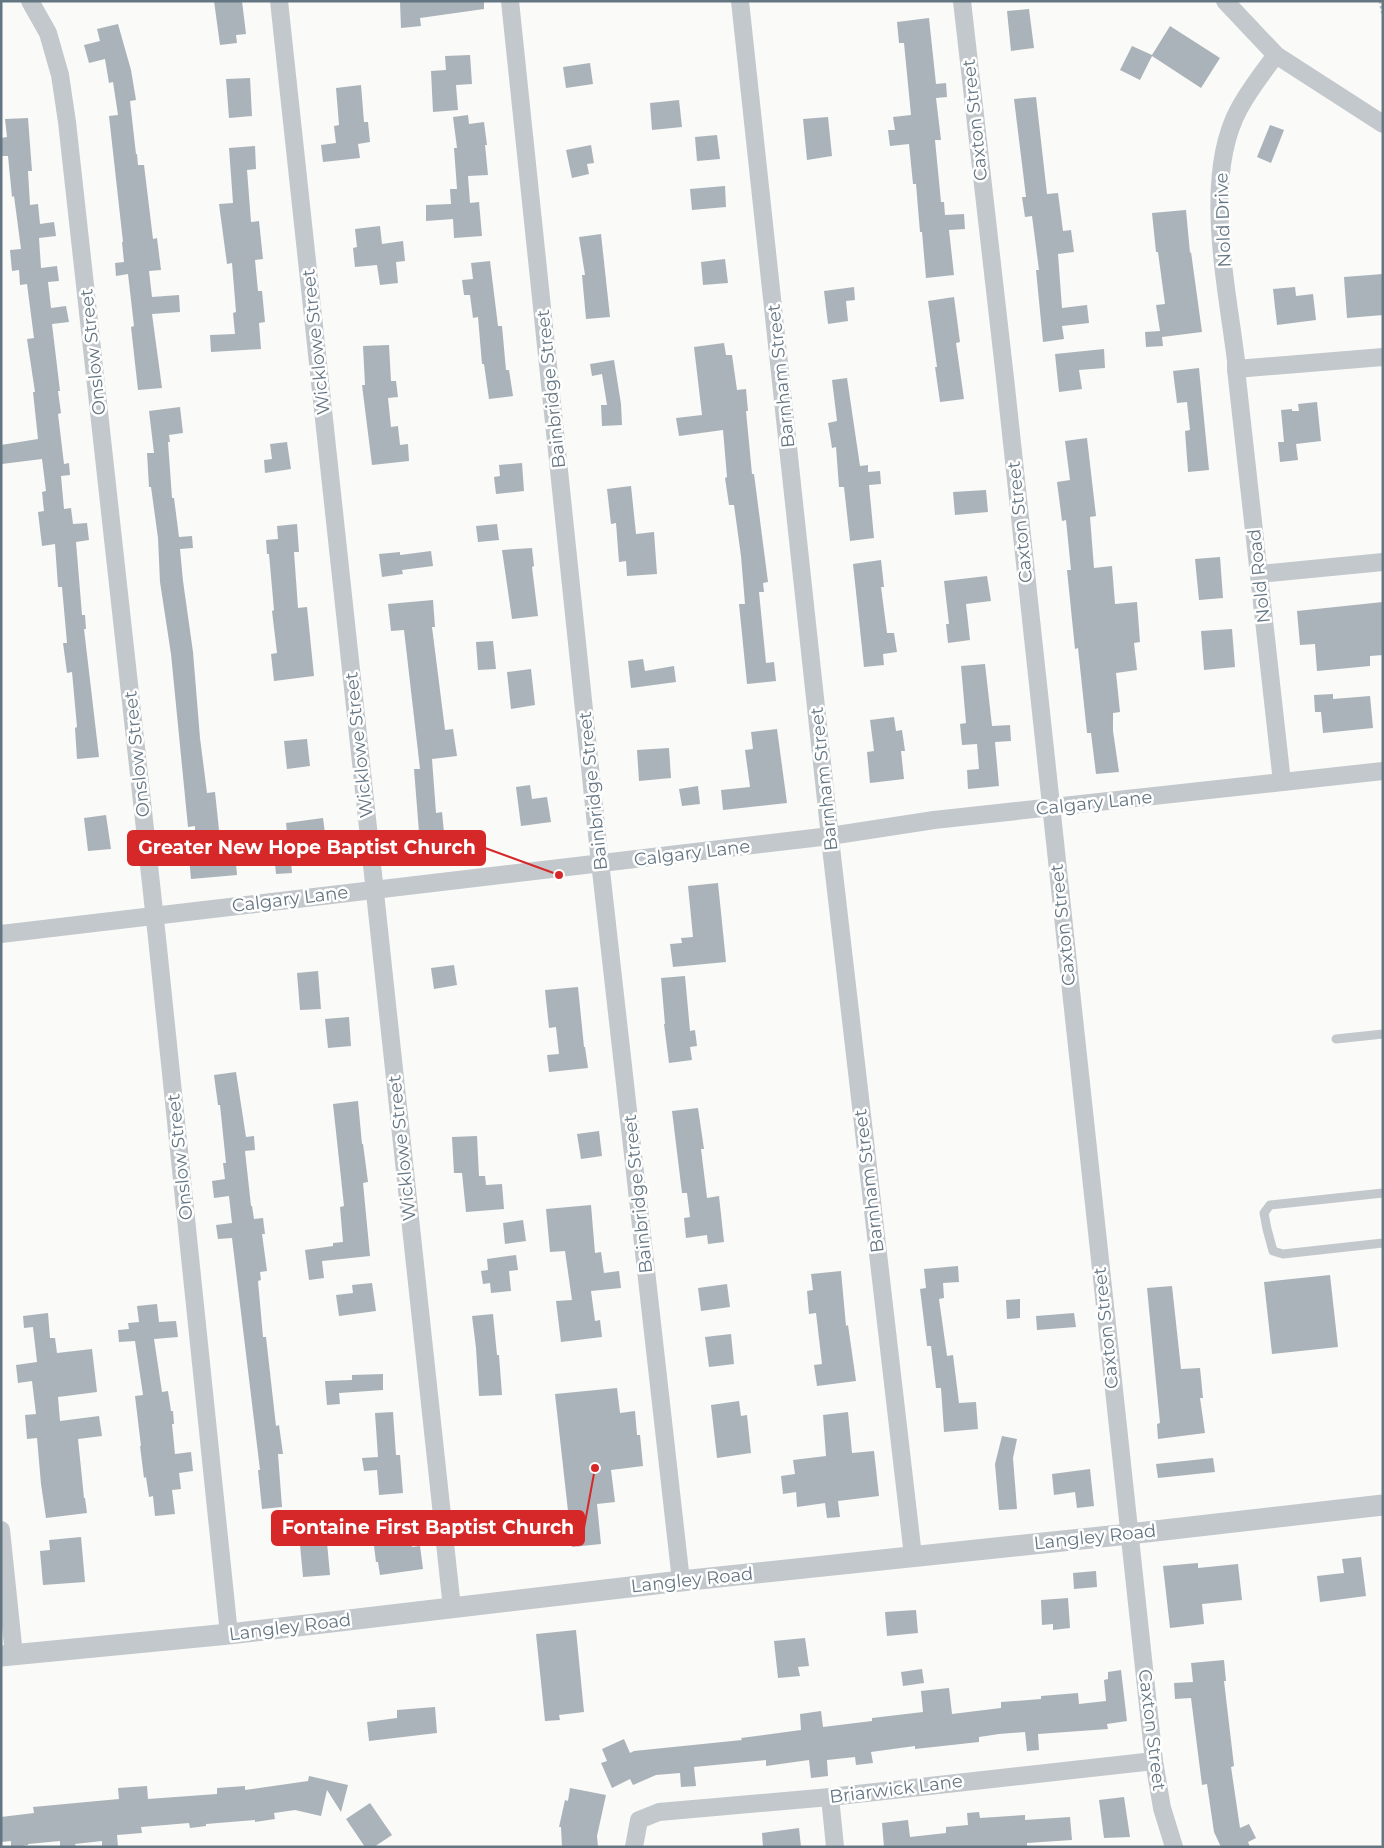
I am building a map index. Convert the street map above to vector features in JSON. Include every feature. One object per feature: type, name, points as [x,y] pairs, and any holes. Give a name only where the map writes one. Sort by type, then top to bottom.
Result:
[{"type":"street","name":"Onslow Street","points":[[30,1],[48,33],[60,75],[68,122],[155,915],[229,1634]]},
{"type":"street","name":"Wicklowe Street","points":[[279,1],[452,1608]]},
{"type":"street","name":"Bainbridge Street","points":[[510,1],[600,864],[681,1581]]},
{"type":"street","name":"Barnham Street","points":[[740,1],[830,836],[913,1556]]},
{"type":"street","name":"Caxton Street","points":[[962,1],[1004,368],[1154,1761],[1162,1808],[1174,1847]]},
{"type":"street","points":[[1225,1],[1276,55],[1383,124]]},
{"type":"street","name":"Nold Drive","points":[[1236,369],[1221,237],[1219,180],[1222,152],[1238,109],[1276,55]]},
{"type":"street","points":[[1236,369],[1383,357]]},
{"type":"street","name":"Nold Road","points":[[1236,369],[1282,782]]},
{"type":"street","points":[[1259,574],[1383,562]]},
{"type":"street","name":"Calgary Lane","points":[[1,934],[830,836],[934,820],[1383,771]]},
{"type":"street","name":"Langley Road","points":[[8,1656],[229,1634],[681,1581],[1383,1505]]},
{"type":"street","points":[[1,1530],[8,1656]]},
{"type":"street","name":"Briarwick Lane","points":[[634,1847],[639,1820],[659,1812],[830,1797],[1154,1761]]},
{"type":"street","points":[[830,1797],[835,1847]]},
{"type":"lane","points":[[1336,1039],[1383,1034]]},
{"type":"lane","points":[[1383,1193],[1270,1205],[1264,1213],[1273,1251],[1283,1254],[1383,1243]]},
{"type":"path","points":[[1380,1],[1383,16]]},
{"type":"building","points":[[214,1],[242,1],[246,34],[236,35],[237,43],[220,45]]},
{"type":"building","points":[[484,1],[484,9],[420,18],[421,26],[401,28],[400,2]]},
{"type":"building","points":[[1029,9],[1034,48],[1011,51],[1007,11]]},
{"type":"building","points":[[929,18],[936,84],[946,83],[947,97],[936,98],[941,140],[935,140],[941,202],[944,202],[945,215],[964,214],[965,229],[949,230],[954,275],[926,278],[916,184],[913,184],[909,144],[890,146],[888,130],[895,130],[893,117],[911,115],[904,43],[899,43],[897,22]]},
{"type":"building","points":[[118,24],[131,70],[136,100],[130,101],[136,154],[138,165],[144,165],[153,239],[157,238],[161,270],[149,271],[152,297],[179,295],[180,312],[152,314],[162,388],[138,390],[131,327],[134,326],[128,274],[116,276],[115,263],[124,262],[109,116],[118,115],[113,82],[109,83],[105,59],[89,63],[84,45],[100,41],[97,29]]},
{"type":"building","points":[[1170,26],[1220,58],[1201,88],[1152,56],[1140,80],[1120,70],[1132,46],[1152,55]]},
{"type":"building","points":[[470,55],[472,84],[456,85],[458,110],[433,112],[431,71],[446,70],[445,56]]},
{"type":"building","points":[[590,63],[593,84],[566,88],[563,67]]},
{"type":"building","points":[[250,78],[252,116],[229,118],[226,79]]},
{"type":"building","points":[[361,85],[364,122],[368,122],[370,142],[358,144],[360,158],[323,162],[321,145],[336,143],[334,126],[339,125],[336,88]]},
{"type":"building","points":[[1036,97],[1047,194],[1058,193],[1063,231],[1071,230],[1074,252],[1058,254],[1062,308],[1087,305],[1089,323],[1062,326],[1064,339],[1043,342],[1036,270],[1039,270],[1032,216],[1025,217],[1022,197],[1026,197],[1014,99]]},
{"type":"building","points":[[679,100],[682,127],[652,130],[650,103]]},
{"type":"building","points":[[468,115],[469,124],[484,122],[487,145],[485,145],[488,175],[468,176],[470,203],[479,202],[482,236],[454,238],[453,219],[426,221],[426,205],[451,204],[450,189],[457,189],[454,148],[457,148],[453,117]]},
{"type":"building","points":[[828,117],[832,156],[807,160],[803,119]]},
{"type":"building","points":[[28,118],[32,171],[28,171],[30,205],[38,204],[40,224],[54,222],[56,236],[39,238],[41,268],[57,266],[59,281],[48,282],[51,308],[66,306],[69,322],[52,324],[60,391],[58,391],[61,413],[58,414],[64,464],[69,463],[70,475],[61,476],[64,509],[71,508],[73,524],[87,523],[89,540],[76,542],[82,615],[85,615],[86,629],[84,629],[99,757],[77,759],[75,728],[77,727],[72,672],[67,673],[63,643],[67,643],[62,587],[58,587],[55,544],[42,546],[38,512],[44,511],[42,492],[46,491],[42,459],[2,464],[1,445],[38,439],[33,392],[35,392],[27,339],[34,338],[27,284],[20,285],[19,270],[12,271],[10,250],[21,249],[14,196],[12,197],[8,156],[1,156],[1,138],[7,137],[5,119]]},
{"type":"building","points":[[1270,125],[1284,130],[1271,163],[1257,157]]},
{"type":"building","points":[[717,135],[720,159],[697,161],[695,137]]},
{"type":"building","points":[[591,145],[594,163],[587,164],[589,174],[572,178],[566,150]]},
{"type":"building","points":[[255,146],[256,169],[247,170],[251,222],[259,221],[263,259],[255,260],[258,291],[262,291],[265,322],[259,323],[261,349],[211,352],[210,335],[235,334],[233,313],[236,312],[232,263],[227,264],[219,204],[233,203],[229,148]]},
{"type":"building","points":[[725,186],[726,207],[692,210],[690,189]]},
{"type":"building","points":[[1186,210],[1190,253],[1202,332],[1162,337],[1163,346],[1146,347],[1145,332],[1160,331],[1156,305],[1165,304],[1158,252],[1156,252],[1152,213]]},
{"type":"building","points":[[380,226],[382,244],[403,241],[405,261],[396,262],[398,283],[380,285],[377,265],[355,267],[353,248],[357,247],[355,229]]},
{"type":"building","points":[[601,234],[610,317],[586,319],[582,275],[585,275],[579,237]]},
{"type":"building","points":[[725,259],[728,283],[703,285],[701,262]]},
{"type":"building","points":[[490,261],[498,326],[502,326],[506,370],[509,370],[513,396],[489,399],[484,364],[482,364],[478,317],[473,318],[470,295],[464,295],[462,280],[473,279],[471,263]]},
{"type":"building","points":[[1383,274],[1383,315],[1347,318],[1344,277]]},
{"type":"building","points":[[854,287],[855,300],[846,301],[848,321],[828,324],[824,291]]},
{"type":"building","points":[[1295,287],[1296,296],[1313,294],[1316,320],[1277,325],[1273,289]]},
{"type":"building","points":[[954,297],[960,342],[956,343],[964,399],[940,402],[928,301]]},
{"type":"building","points":[[724,343],[726,355],[732,355],[737,390],[746,389],[748,411],[746,411],[752,474],[754,474],[768,582],[763,583],[764,592],[759,592],[766,663],[774,662],[776,681],[747,684],[739,604],[745,604],[741,556],[734,505],[729,505],[725,478],[727,477],[723,430],[679,436],[676,418],[702,415],[694,347]]},
{"type":"building","points":[[389,345],[391,381],[396,381],[398,397],[388,398],[391,427],[398,426],[400,445],[408,444],[409,461],[372,465],[362,385],[365,385],[363,346]]},
{"type":"building","points":[[1104,349],[1105,368],[1079,370],[1082,389],[1059,392],[1055,354]]},
{"type":"building","points":[[614,360],[621,404],[622,425],[602,426],[601,405],[607,405],[602,374],[592,376],[590,364]]},
{"type":"building","points":[[1199,368],[1209,470],[1188,472],[1185,431],[1190,430],[1187,402],[1177,403],[1173,371]]},
{"type":"building","points":[[847,378],[860,466],[868,465],[868,472],[880,471],[881,484],[869,485],[874,538],[850,541],[844,487],[839,487],[836,447],[832,448],[828,423],[837,421],[832,380]]},
{"type":"building","points":[[1317,402],[1321,441],[1296,444],[1298,460],[1280,462],[1278,442],[1284,442],[1281,410],[1292,409],[1292,411],[1299,411],[1298,404]]},
{"type":"building","points":[[180,407],[183,433],[169,435],[170,442],[168,442],[172,498],[174,498],[179,537],[192,536],[193,548],[180,549],[193,652],[200,738],[207,793],[215,792],[219,830],[195,833],[195,826],[188,827],[171,654],[160,582],[158,538],[151,487],[149,487],[147,453],[154,453],[149,411]]},
{"type":"building","points":[[1087,438],[1096,516],[1090,517],[1094,568],[1112,566],[1115,604],[1137,602],[1140,642],[1134,643],[1137,670],[1116,673],[1120,712],[1113,713],[1113,731],[1119,772],[1096,774],[1091,733],[1087,733],[1078,648],[1075,649],[1067,570],[1071,570],[1066,520],[1062,521],[1057,482],[1070,480],[1065,441]]},
{"type":"building","points":[[287,442],[291,469],[265,473],[264,460],[272,459],[270,444]]},
{"type":"building","points":[[522,463],[524,491],[496,494],[494,477],[500,476],[499,465]]},
{"type":"building","points":[[631,486],[636,534],[654,532],[657,574],[627,576],[626,561],[619,562],[616,523],[611,524],[607,489]]},
{"type":"building","points":[[986,490],[988,512],[955,515],[953,492]]},
{"type":"building","points":[[297,524],[299,552],[294,552],[298,608],[307,607],[314,676],[274,681],[271,654],[277,653],[272,611],[274,610],[269,554],[267,554],[266,540],[278,539],[277,526]]},
{"type":"building","points":[[497,524],[499,540],[478,542],[476,526]]},
{"type":"building","points":[[532,548],[534,566],[532,567],[538,616],[512,619],[502,550]]},
{"type":"building","points":[[431,551],[433,566],[402,570],[403,574],[382,577],[379,554],[400,552],[400,555]]},
{"type":"building","points":[[1220,557],[1223,598],[1199,600],[1195,559]]},
{"type":"building","points":[[881,560],[884,587],[881,587],[887,633],[894,633],[897,652],[883,654],[884,665],[864,667],[853,564]]},
{"type":"building","points":[[987,576],[991,601],[966,604],[970,640],[948,643],[946,624],[949,624],[944,581]]},
{"type":"building","points":[[433,600],[435,627],[432,627],[445,730],[453,729],[457,756],[432,759],[436,813],[442,812],[445,843],[420,845],[414,769],[420,769],[404,630],[391,631],[388,604]]},
{"type":"building","points":[[1383,602],[1383,655],[1370,656],[1370,666],[1317,671],[1315,644],[1300,645],[1297,611]]},
{"type":"building","points":[[1232,629],[1235,667],[1204,670],[1201,631]]},
{"type":"building","points":[[493,641],[496,669],[478,670],[476,642]]},
{"type":"building","points":[[643,659],[645,671],[674,666],[676,682],[631,688],[628,661]]},
{"type":"building","points":[[985,664],[992,726],[1010,725],[1011,741],[995,742],[999,786],[968,789],[967,770],[979,769],[977,744],[962,745],[960,724],[966,723],[961,666]]},
{"type":"building","points":[[531,669],[535,705],[511,709],[507,672]]},
{"type":"building","points":[[1333,694],[1333,699],[1370,696],[1373,728],[1323,733],[1321,712],[1315,712],[1314,695]]},
{"type":"building","points":[[894,717],[896,731],[902,730],[905,751],[901,751],[904,779],[870,783],[867,752],[874,751],[870,720]]},
{"type":"building","points":[[777,729],[787,803],[723,810],[721,790],[750,787],[745,750],[753,749],[751,732]]},
{"type":"building","points":[[307,739],[310,766],[287,769],[284,741]]},
{"type":"building","points":[[669,748],[671,778],[639,781],[637,750]]},
{"type":"building","points":[[530,785],[532,799],[547,797],[551,822],[521,826],[516,787]]},
{"type":"building","points":[[698,786],[700,804],[682,806],[679,789]]},
{"type":"building","points":[[106,815],[111,849],[88,851],[84,818]]},
{"type":"building","points":[[323,818],[328,856],[291,861],[292,873],[276,874],[274,854],[289,852],[286,823]]},
{"type":"building","points":[[235,853],[237,875],[191,879],[189,857]]},
{"type":"building","points":[[718,883],[726,962],[673,967],[670,944],[682,943],[681,938],[693,937],[688,886]]},
{"type":"building","points":[[454,965],[457,985],[434,989],[431,968]]},
{"type":"building","points":[[318,971],[321,1009],[300,1010],[297,973]]},
{"type":"building","points":[[685,976],[690,1031],[695,1030],[697,1046],[690,1047],[692,1060],[669,1063],[661,978]]},
{"type":"building","points":[[578,987],[588,1068],[549,1072],[547,1055],[559,1054],[556,1027],[549,1028],[545,990]]},
{"type":"building","points":[[349,1017],[351,1046],[328,1048],[325,1019]]},
{"type":"building","points":[[236,1072],[246,1137],[254,1136],[255,1150],[245,1151],[254,1219],[263,1218],[265,1234],[262,1234],[267,1271],[260,1272],[261,1280],[258,1281],[263,1337],[266,1337],[276,1426],[279,1425],[283,1454],[278,1454],[282,1507],[262,1509],[258,1470],[260,1470],[232,1238],[218,1239],[216,1225],[232,1223],[229,1196],[214,1198],[212,1181],[225,1179],[223,1163],[226,1163],[220,1105],[218,1105],[214,1075]]},
{"type":"building","points":[[358,1101],[368,1182],[363,1183],[370,1256],[322,1261],[324,1278],[309,1280],[305,1250],[333,1246],[333,1243],[343,1242],[340,1207],[344,1206],[333,1104]]},
{"type":"building","points":[[698,1108],[704,1149],[701,1149],[707,1198],[719,1196],[724,1242],[708,1244],[707,1235],[686,1238],[684,1218],[690,1217],[687,1193],[682,1193],[672,1111]]},
{"type":"building","points":[[599,1131],[602,1156],[581,1159],[577,1134]]},
{"type":"building","points":[[477,1136],[479,1176],[485,1176],[486,1185],[502,1184],[504,1209],[466,1212],[462,1173],[454,1173],[452,1137]]},
{"type":"building","points":[[591,1205],[595,1253],[601,1252],[604,1273],[619,1271],[621,1288],[591,1291],[595,1321],[600,1320],[602,1337],[561,1342],[556,1301],[572,1300],[565,1251],[550,1252],[546,1209]]},
{"type":"building","points":[[523,1220],[526,1241],[505,1244],[503,1223]]},
{"type":"building","points":[[516,1255],[518,1270],[509,1271],[511,1291],[491,1293],[490,1283],[483,1284],[481,1271],[488,1270],[487,1259]]},
{"type":"building","points":[[958,1266],[959,1282],[943,1283],[944,1298],[939,1299],[947,1356],[953,1355],[959,1403],[976,1402],[978,1429],[944,1432],[941,1388],[936,1388],[931,1346],[927,1346],[920,1289],[926,1288],[924,1269]]},
{"type":"building","points":[[841,1271],[846,1326],[848,1325],[856,1381],[817,1386],[814,1365],[822,1364],[816,1313],[809,1314],[807,1291],[813,1290],[811,1274]]},
{"type":"building","points":[[1330,1275],[1338,1347],[1272,1354],[1264,1282]]},
{"type":"building","points":[[372,1283],[376,1311],[339,1316],[336,1295],[353,1293],[352,1285]]},
{"type":"building","points":[[727,1284],[730,1307],[701,1311],[698,1288]]},
{"type":"building","points":[[1172,1286],[1181,1369],[1200,1368],[1203,1398],[1200,1398],[1205,1433],[1158,1439],[1157,1424],[1160,1423],[1147,1288]]},
{"type":"building","points":[[1020,1299],[1020,1318],[1007,1319],[1006,1300]]},
{"type":"building","points":[[157,1304],[159,1322],[176,1321],[178,1337],[154,1339],[162,1392],[168,1391],[171,1411],[173,1411],[174,1424],[172,1424],[175,1454],[191,1452],[193,1471],[179,1473],[181,1489],[172,1490],[175,1514],[155,1516],[153,1496],[149,1497],[146,1477],[144,1478],[140,1446],[135,1396],[143,1395],[135,1341],[119,1342],[118,1330],[129,1329],[128,1323],[139,1322],[137,1306]]},
{"type":"building","points":[[48,1313],[50,1338],[55,1338],[57,1353],[92,1349],[97,1392],[58,1397],[60,1421],[99,1416],[102,1436],[78,1439],[87,1513],[46,1518],[37,1438],[27,1439],[25,1415],[36,1414],[32,1381],[18,1383],[16,1365],[37,1362],[33,1327],[24,1328],[23,1316]]},
{"type":"building","points":[[1074,1313],[1076,1327],[1037,1330],[1036,1316]]},
{"type":"building","points":[[493,1314],[502,1395],[479,1396],[472,1316]]},
{"type":"building","points":[[731,1334],[734,1364],[709,1367],[705,1337]]},
{"type":"building","points":[[383,1374],[383,1390],[339,1393],[340,1404],[327,1405],[325,1381],[352,1380],[352,1375]]},
{"type":"building","points":[[617,1388],[620,1413],[635,1411],[643,1466],[611,1470],[615,1502],[597,1504],[601,1544],[572,1547],[555,1394]]},
{"type":"building","points":[[739,1401],[741,1416],[747,1415],[751,1453],[717,1458],[711,1405]]},
{"type":"building","points":[[393,1412],[396,1455],[400,1455],[403,1493],[379,1495],[377,1470],[364,1471],[362,1458],[378,1457],[375,1413]]},
{"type":"building","points":[[848,1412],[852,1453],[874,1451],[879,1496],[838,1501],[840,1517],[827,1518],[825,1503],[797,1507],[796,1492],[783,1494],[781,1476],[795,1474],[793,1460],[826,1456],[823,1415]]},
{"type":"building","points":[[1002,1436],[1017,1439],[1013,1458],[1017,1509],[999,1510],[995,1464]]},
{"type":"building","points":[[1213,1458],[1215,1472],[1158,1478],[1156,1464]]},
{"type":"building","points":[[1090,1469],[1094,1506],[1077,1508],[1075,1492],[1054,1495],[1052,1474]]},
{"type":"building","points":[[408,1516],[412,1547],[420,1546],[423,1569],[380,1575],[378,1562],[376,1562],[371,1521]]},
{"type":"building","points":[[326,1532],[330,1575],[303,1577],[299,1534]]},
{"type":"building","points":[[81,1537],[85,1582],[43,1585],[40,1551],[50,1550],[49,1540]]},
{"type":"building","points":[[1361,1557],[1366,1596],[1320,1602],[1317,1576],[1344,1573],[1342,1559]]},
{"type":"building","points":[[1198,1563],[1198,1568],[1238,1564],[1242,1600],[1202,1604],[1204,1624],[1170,1628],[1163,1566]]},
{"type":"building","points":[[1096,1571],[1097,1587],[1074,1589],[1073,1573]]},
{"type":"building","points":[[1068,1598],[1070,1628],[1053,1630],[1053,1624],[1042,1625],[1041,1600]]},
{"type":"building","points":[[916,1610],[918,1633],[887,1636],[885,1612]]},
{"type":"building","points":[[576,1630],[584,1712],[559,1715],[560,1720],[545,1721],[536,1634]]},
{"type":"building","points":[[805,1638],[809,1666],[798,1667],[800,1676],[778,1678],[774,1641]]},
{"type":"building","points":[[1224,1660],[1226,1681],[1224,1681],[1234,1766],[1231,1767],[1240,1828],[1249,1824],[1256,1838],[1248,1842],[1250,1847],[1221,1847],[1214,1832],[1207,1784],[1202,1785],[1191,1698],[1175,1699],[1174,1683],[1193,1682],[1191,1663]]},
{"type":"building","points":[[922,1669],[924,1683],[903,1686],[901,1672]]},
{"type":"building","points":[[1121,1670],[1127,1721],[1107,1724],[1108,1729],[1038,1734],[1039,1750],[1027,1751],[1025,1732],[999,1734],[979,1737],[979,1742],[915,1749],[915,1746],[871,1752],[873,1763],[856,1765],[855,1757],[827,1760],[828,1776],[811,1778],[809,1760],[766,1766],[766,1760],[694,1767],[696,1786],[681,1787],[680,1773],[656,1775],[633,1785],[630,1779],[612,1788],[601,1763],[607,1761],[602,1749],[624,1739],[630,1753],[634,1751],[742,1740],[741,1738],[801,1730],[800,1714],[821,1711],[823,1727],[872,1721],[872,1718],[923,1712],[921,1691],[949,1688],[952,1714],[1001,1708],[1001,1702],[1041,1699],[1041,1696],[1078,1693],[1079,1704],[1106,1701],[1104,1680],[1108,1679],[1108,1672]]},
{"type":"building","points":[[435,1707],[437,1733],[369,1741],[367,1722],[397,1718],[397,1710]]},
{"type":"building","points":[[309,1776],[348,1785],[341,1812],[327,1790],[321,1816],[295,1810],[274,1813],[275,1819],[255,1822],[255,1820],[206,1824],[206,1826],[190,1828],[189,1823],[141,1827],[142,1833],[117,1835],[118,1847],[102,1847],[102,1841],[75,1844],[76,1847],[60,1847],[60,1841],[17,1847],[11,1847],[11,1841],[1,1842],[1,1817],[34,1813],[33,1807],[119,1799],[118,1788],[147,1786],[148,1799],[217,1794],[217,1788],[245,1786],[245,1790],[308,1781]]},
{"type":"building","points":[[570,1788],[606,1795],[597,1836],[598,1847],[562,1847],[561,1827],[559,1827],[565,1800],[568,1801]]},
{"type":"building","points":[[1124,1797],[1130,1837],[1104,1838],[1099,1800]]},
{"type":"building","points":[[370,1803],[392,1835],[374,1847],[365,1847],[346,1819]]},
{"type":"building","points":[[979,1812],[980,1818],[1025,1815],[1025,1820],[1070,1817],[1072,1840],[1027,1843],[1027,1847],[884,1847],[882,1823],[908,1820],[910,1837],[946,1833],[946,1827],[968,1825],[967,1813]]},
{"type":"building","points":[[799,1828],[801,1847],[763,1847],[762,1833]]},
{"type":"place","name":"Greater New Hope Baptist Church","points":[[559,875]]},
{"type":"place","name":"Fontaine First Baptist Church","points":[[595,1468]]}]
